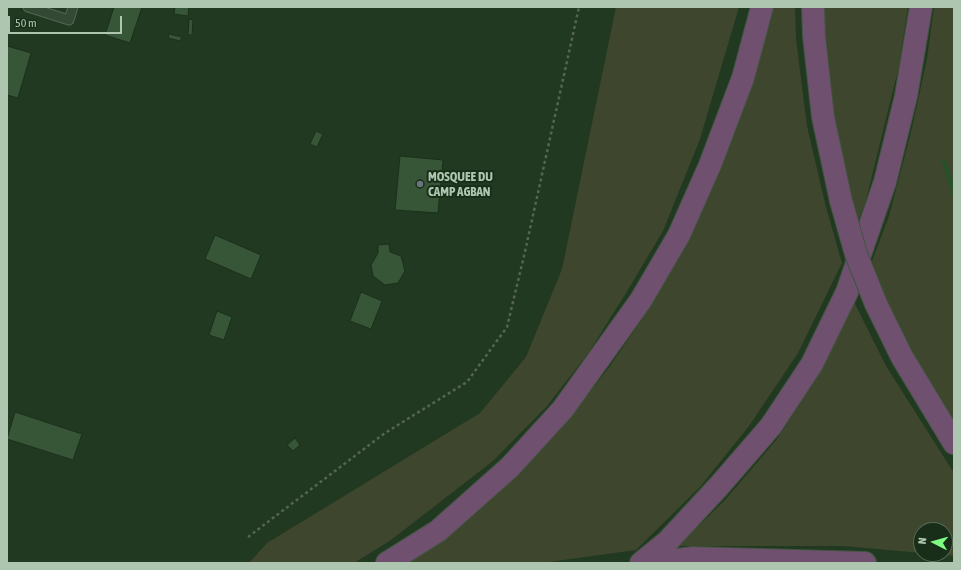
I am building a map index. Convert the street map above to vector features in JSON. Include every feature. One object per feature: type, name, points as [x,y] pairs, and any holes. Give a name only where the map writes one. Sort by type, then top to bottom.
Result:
[{"type":"highway","points":[[387,563],[438,531],[510,467],[563,409],[641,300],[679,235],[710,165],[743,78],[762,7]]},
{"type":"highway","points":[[813,7],[814,36],[823,117],[841,201],[856,254],[876,304],[902,357],[954,443]]},
{"type":"highway","points":[[641,563],[668,541],[719,486],[771,426],[812,364],[847,292],[885,182],[906,96],[921,7]]},
{"type":"highway","points":[[654,563],[693,558],[865,563]]},
{"type":"lane","points":[[28,7],[69,20],[73,7]]},
{"type":"path","points":[[248,537],[385,433],[467,382],[507,327],[524,256],[578,7]]},
{"type":"green space","points":[[616,7],[739,7],[700,139],[663,231],[589,352],[547,406],[493,461],[391,540],[354,563],[249,563],[267,543],[480,413],[526,357],[562,269]]},
{"type":"green space","points":[[769,7],[795,7],[796,39],[807,126],[826,207],[842,263],[798,353],[749,426],[700,487],[636,550],[542,563],[397,563],[569,418],[610,366],[648,310],[687,244],[717,177]]},
{"type":"green space","points":[[819,7],[908,7],[899,66],[866,200],[858,222],[831,118]]},
{"type":"green space","points":[[934,7],[954,7],[954,423],[910,351],[887,303],[872,261],[889,216],[911,132],[927,59]]},
{"type":"green space","points":[[854,302],[886,366],[954,473],[954,556],[953,522],[913,522],[913,552],[844,546],[678,546],[725,500],[777,439],[821,371]]},
{"type":"building","points":[[114,7],[142,7],[130,43],[105,35]]},
{"type":"building","points":[[175,7],[189,7],[188,16],[174,14]]},
{"type":"building","points":[[189,19],[193,20],[192,35],[188,35]]},
{"type":"building","points":[[169,34],[182,37],[180,41],[168,38]]},
{"type":"building","points":[[7,46],[31,53],[18,98],[7,95]]},
{"type":"building","points":[[316,131],[323,134],[317,147],[310,144]]},
{"type":"building","points":[[400,156],[443,160],[438,213],[395,210]]},
{"type":"building","points":[[215,235],[261,255],[251,279],[205,259]]},
{"type":"building","points":[[389,244],[390,252],[401,256],[405,271],[398,283],[385,285],[373,276],[371,265],[378,253],[378,245]]},
{"type":"building","points":[[361,292],[382,301],[371,329],[350,321]]},
{"type":"building","points":[[217,311],[232,317],[224,340],[209,335]]},
{"type":"building","points":[[15,412],[82,434],[73,460],[7,439]]},
{"type":"building","points":[[295,438],[300,445],[293,451],[287,445]]},
{"type":"waterway","points":[[944,162],[954,193]]},
{"type":"place","name":"MOSQUEE DU CAMP AGBAN","points":[[420,184]]}]
